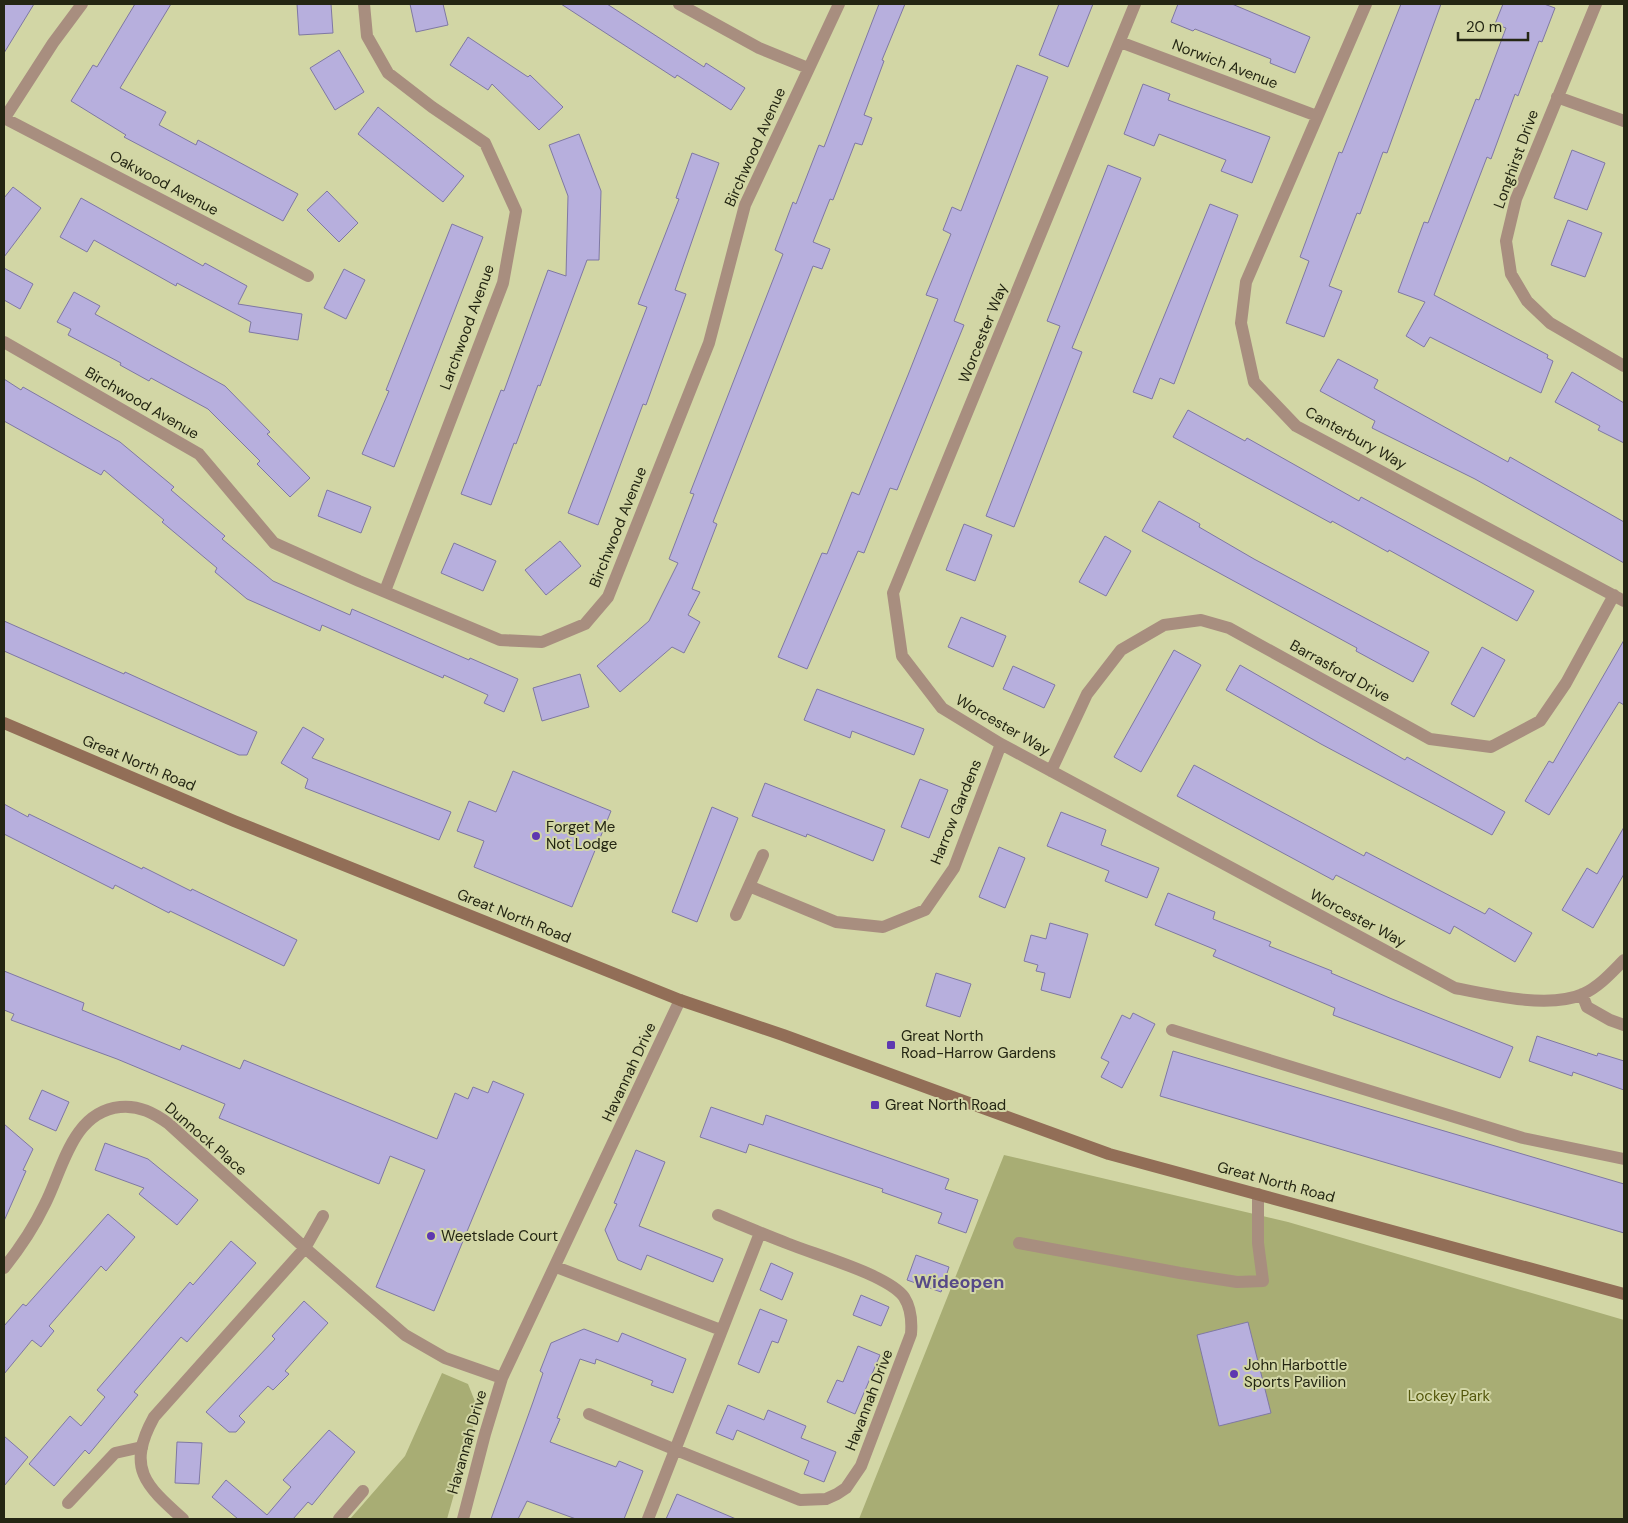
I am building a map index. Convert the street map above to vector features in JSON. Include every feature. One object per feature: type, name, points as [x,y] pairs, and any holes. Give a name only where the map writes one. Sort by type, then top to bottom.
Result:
[{"type":"main road","name":"Great North Road","points":[[4,723],[243,824],[680,1000],[783,1034],[1109,1154],[1624,1294]]},
{"type":"street","points":[[4,118],[53,43],[82,4]]},
{"type":"street","name":"Larchwood Avenue","points":[[364,4],[367,36],[388,72],[432,107],[486,143],[516,211],[503,283],[385,591]]},
{"type":"street","points":[[680,4],[759,48],[808,68]]},
{"type":"street","name":"Birchwood Avenue","points":[[4,342],[200,454],[274,542],[500,640],[542,642],[586,624],[608,597],[709,343],[744,206],[839,4]]},
{"type":"street","name":"Worcester Way","points":[[1135,4],[893,594],[902,656],[942,708],[1001,744],[1455,988],[1516,1000],[1562,998],[1582,994],[1602,983],[1624,960]]},
{"type":"street","name":"Canterbury Way","points":[[1366,4],[1246,282],[1241,323],[1254,382],[1296,426],[1619,598]]},
{"type":"street","name":"Longhirst Drive","points":[[1596,4],[1516,199],[1506,241],[1511,274],[1527,301],[1550,324],[1624,366]]},
{"type":"street","name":"Norwich Avenue","points":[[1120,42],[1318,116]]},
{"type":"street","points":[[1557,97],[1624,121]]},
{"type":"street","name":"Oakwood Avenue","points":[[4,118],[308,276]]},
{"type":"street","name":"Barrasford Drive","points":[[1051,771],[1087,694],[1121,650],[1164,625],[1202,620],[1229,628],[1430,739],[1491,747],[1540,721],[1619,598]]},
{"type":"street","name":"Harrow Gardens","points":[[749,886],[836,922],[883,927],[925,910],[954,868],[1001,744]]},
{"type":"street","points":[[736,915],[763,855]]},
{"type":"street","points":[[1582,994],[1587,1007],[1610,1020],[1624,1025]]},
{"type":"street","name":"Havannah Drive","points":[[463,1519],[502,1378],[680,1000]]},
{"type":"street","points":[[1172,1030],[1523,1138],[1624,1159]]},
{"type":"street","name":"Dunnock Place","points":[[4,1268],[39,1218],[76,1136],[95,1116],[112,1108],[140,1109],[160,1117],[405,1335],[445,1358],[502,1378]]},
{"type":"street","points":[[1020,1243],[1180,1273],[1237,1282],[1263,1282],[1258,1243],[1258,1194]]},
{"type":"street","name":"Havannah Drive","points":[[589,1414],[800,1500],[826,1499],[837,1494],[846,1488],[861,1466],[908,1347],[912,1321],[909,1307],[904,1297],[895,1288],[867,1274],[718,1215]]},
{"type":"street","points":[[183,1519],[154,1493],[144,1480],[141,1463],[146,1431],[154,1417],[305,1248],[323,1216]]},
{"type":"street","points":[[648,1519],[760,1233]]},
{"type":"street","points":[[556,1266],[721,1330]]},
{"type":"street","points":[[68,1503],[115,1453],[142,1447]]},
{"type":"street","points":[[339,1519],[363,1491]]},
{"type":"green space","name":"Lockey Park","points":[[1004,1155],[1288,1222],[1624,1320],[1624,1519],[859,1519]]},
{"type":"green space","points":[[442,1373],[468,1384],[478,1409],[447,1519],[350,1519],[405,1456]]},
{"type":"building","points":[[4,4],[34,4],[4,53]]},
{"type":"building","points":[[135,4],[171,4],[120,88],[166,112],[159,125],[196,145],[198,140],[298,194],[283,221],[124,137],[126,135],[71,101],[93,65],[97,67]]},
{"type":"building","points":[[297,4],[331,4],[333,33],[299,35]]},
{"type":"building","points":[[410,4],[443,4],[448,25],[416,32]]},
{"type":"building","points":[[561,4],[607,4],[704,67],[706,63],[745,88],[731,110],[677,75],[675,78]]},
{"type":"building","points":[[879,4],[905,4],[882,60],[884,61],[864,115],[872,118],[862,145],[855,143],[833,200],[830,199],[813,242],[830,249],[822,269],[813,266],[713,522],[717,524],[692,589],[700,592],[688,615],[700,622],[684,653],[672,647],[620,692],[597,666],[649,621],[678,563],[669,559],[694,494],[690,493],[783,254],[775,250],[793,202],[796,204],[819,145],[824,147]]},
{"type":"building","points":[[1059,4],[1093,4],[1068,67],[1039,55]]},
{"type":"building","points":[[1178,4],[1232,4],[1310,37],[1295,73],[1270,63],[1271,59],[1195,29],[1193,31],[1171,22]]},
{"type":"building","points":[[1401,4],[1441,4],[1387,153],[1383,152],[1360,214],[1357,213],[1329,286],[1342,291],[1324,337],[1286,323],[1309,261],[1300,257],[1339,152],[1342,153]]},
{"type":"building","points":[[1503,4],[1544,4],[1555,8],[1542,42],[1539,41],[1518,96],[1515,94],[1491,159],[1487,157],[1434,295],[1548,355],[1547,358],[1553,361],[1541,393],[1430,337],[1424,347],[1406,336],[1425,302],[1398,292],[1424,222],[1428,223],[1476,99],[1479,100],[1506,28],[1495,24]]},
{"type":"building","points":[[468,37],[528,77],[530,75],[563,107],[539,130],[492,84],[488,90],[450,65]]},
{"type":"building","points":[[339,50],[364,92],[335,110],[310,68]]},
{"type":"building","points":[[1017,65],[1048,77],[954,321],[964,325],[897,490],[890,488],[864,553],[858,551],[807,669],[778,657],[822,553],[827,554],[852,492],[859,495],[908,375],[938,299],[926,295],[951,234],[943,230],[952,207],[961,211]]},
{"type":"building","points":[[1143,84],[1170,94],[1168,100],[1270,137],[1252,183],[1221,171],[1226,160],[1159,134],[1154,146],[1124,134]]},
{"type":"building","points":[[378,107],[464,176],[443,202],[358,134]]},
{"type":"building","points":[[579,134],[601,191],[599,260],[587,260],[540,386],[538,385],[516,444],[514,443],[491,505],[461,494],[501,390],[504,391],[548,270],[566,276],[568,196],[549,145]]},
{"type":"building","points":[[1572,150],[1605,163],[1587,210],[1554,198]]},
{"type":"building","points":[[692,153],[719,163],[675,290],[686,294],[646,405],[643,404],[598,525],[568,513],[647,307],[638,304],[679,199],[676,198]]},
{"type":"building","points":[[1108,165],[1141,178],[1072,348],[1082,352],[1014,527],[986,516],[1060,326],[1047,321]]},
{"type":"building","points":[[13,187],[41,208],[4,257],[4,198]]},
{"type":"building","points":[[327,191],[358,223],[339,242],[307,210]]},
{"type":"building","points":[[81,198],[203,266],[205,263],[247,286],[238,304],[302,314],[298,340],[249,332],[251,322],[177,283],[176,286],[94,240],[87,252],[60,237]]},
{"type":"building","points":[[1210,204],[1238,215],[1174,384],[1160,378],[1152,399],[1133,392]]},
{"type":"building","points":[[1568,220],[1602,233],[1585,277],[1551,265]]},
{"type":"building","points":[[452,224],[483,237],[394,467],[362,454],[389,391],[386,390]]},
{"type":"building","points":[[4,268],[33,284],[20,309],[4,300]]},
{"type":"building","points":[[344,269],[365,280],[346,319],[324,308]]},
{"type":"building","points":[[74,292],[100,306],[95,314],[225,386],[270,432],[267,434],[310,478],[290,497],[257,464],[260,461],[208,409],[151,378],[149,381],[120,365],[121,363],[68,335],[71,329],[57,322]]},
{"type":"building","points":[[1338,359],[1378,380],[1374,388],[1508,462],[1510,457],[1624,522],[1624,563],[1475,479],[1372,428],[1375,421],[1320,391]]},
{"type":"building","points":[[1572,372],[1624,403],[1624,443],[1598,430],[1600,426],[1555,402]]},
{"type":"building","points":[[4,379],[21,390],[23,387],[120,442],[174,487],[171,490],[225,536],[222,539],[273,581],[350,615],[352,609],[469,660],[470,658],[518,679],[504,712],[484,703],[488,695],[444,675],[443,678],[322,625],[320,631],[247,599],[215,572],[217,568],[162,522],[164,520],[104,470],[101,475],[4,421]]},
{"type":"building","points":[[1188,410],[1245,441],[1247,438],[1359,501],[1361,497],[1534,591],[1517,621],[1389,550],[1388,552],[1332,521],[1331,523],[1173,437]]},
{"type":"building","points":[[327,490],[371,507],[361,533],[318,516]]},
{"type":"building","points":[[1159,501],[1200,524],[1199,527],[1254,559],[1429,652],[1413,682],[1356,651],[1357,648],[1142,531]]},
{"type":"building","points":[[964,524],[992,535],[975,581],[946,570]]},
{"type":"building","points":[[1105,536],[1131,551],[1106,596],[1079,582]]},
{"type":"building","points":[[560,541],[581,566],[546,595],[525,570]]},
{"type":"building","points":[[454,543],[496,561],[483,591],[441,573]]},
{"type":"building","points":[[961,617],[1006,636],[993,667],[948,647]]},
{"type":"building","points":[[4,621],[124,674],[125,672],[257,732],[247,755],[239,755],[4,651]]},
{"type":"building","points":[[1624,640],[1624,705],[1619,702],[1549,815],[1525,801],[1549,761],[1553,763]]},
{"type":"building","points":[[1482,647],[1505,660],[1474,717],[1451,704]]},
{"type":"building","points":[[1174,650],[1201,665],[1141,772],[1114,757]]},
{"type":"building","points":[[1240,665],[1405,760],[1407,757],[1505,812],[1492,835],[1321,744],[1226,690]]},
{"type":"building","points":[[1013,666],[1055,685],[1044,708],[1003,689]]},
{"type":"building","points":[[580,674],[589,707],[542,721],[533,688]]},
{"type":"building","points":[[817,689],[924,729],[914,755],[852,731],[850,738],[804,720]]},
{"type":"building","points":[[303,727],[324,739],[312,758],[451,812],[439,840],[305,788],[308,779],[281,763]]},
{"type":"building","points":[[1194,765],[1364,856],[1366,852],[1485,914],[1489,908],[1532,933],[1515,962],[1454,926],[1450,934],[1336,875],[1333,880],[1177,796]]},
{"type":"building","name":"Forget Me Not Lodge","points":[[513,771],[611,811],[572,907],[474,867],[484,841],[457,831],[469,801],[496,812]]},
{"type":"building","points":[[920,779],[948,790],[929,838],[901,827]]},
{"type":"building","points":[[765,783],[885,830],[873,861],[807,834],[806,837],[752,816]]},
{"type":"building","points":[[4,804],[28,817],[29,814],[142,869],[143,867],[191,891],[192,889],[297,940],[284,966],[170,911],[169,913],[115,885],[113,889],[4,834]]},
{"type":"building","points":[[712,807],[738,818],[697,922],[672,912]]},
{"type":"building","points":[[1061,812],[1106,830],[1101,845],[1159,868],[1147,898],[1105,881],[1109,871],[1047,846]]},
{"type":"building","points":[[1624,827],[1624,874],[1593,928],[1562,910],[1587,868],[1597,874]]},
{"type":"building","points":[[999,847],[1025,858],[1005,908],[979,897]]},
{"type":"building","points":[[1168,893],[1215,912],[1213,919],[1271,942],[1269,946],[1332,971],[1331,973],[1392,999],[1513,1047],[1500,1078],[1333,1015],[1335,1008],[1213,956],[1216,950],[1155,925]]},
{"type":"building","points":[[1050,923],[1088,934],[1070,998],[1041,990],[1045,973],[1036,971],[1038,965],[1024,961],[1031,935],[1046,939]]},
{"type":"building","name":"Weetslade Court","points":[[4,971],[84,1003],[82,1010],[180,1050],[182,1045],[240,1069],[244,1060],[437,1139],[455,1093],[468,1099],[473,1087],[488,1093],[493,1081],[524,1094],[434,1311],[376,1287],[425,1170],[390,1156],[379,1184],[219,1118],[225,1104],[117,1059],[11,1020],[14,1014],[4,1010]]},
{"type":"building","points":[[936,973],[971,984],[960,1017],[926,1006]]},
{"type":"building","points":[[1133,1013],[1155,1024],[1122,1088],[1101,1077],[1109,1062],[1101,1058],[1122,1015],[1130,1019]]},
{"type":"building","points":[[1537,1036],[1597,1056],[1598,1053],[1624,1061],[1624,1090],[1573,1072],[1572,1076],[1529,1061]]},
{"type":"building","points":[[1173,1051],[1624,1184],[1624,1233],[1160,1096]]},
{"type":"building","points":[[42,1090],[69,1102],[56,1131],[29,1119]]},
{"type":"building","points":[[711,1107],[763,1125],[766,1115],[949,1179],[945,1189],[978,1200],[966,1233],[938,1223],[942,1213],[882,1192],[883,1189],[749,1144],[746,1153],[700,1137]]},
{"type":"building","points":[[4,1124],[33,1149],[23,1170],[26,1171],[4,1221]]},
{"type":"building","points":[[105,1143],[148,1159],[198,1200],[177,1225],[139,1194],[144,1188],[95,1170]]},
{"type":"building","points":[[636,1150],[665,1162],[639,1226],[723,1259],[713,1282],[647,1255],[641,1270],[618,1260],[605,1230],[617,1204],[614,1203]]},
{"type":"building","points":[[108,1214],[135,1237],[106,1271],[101,1266],[49,1326],[54,1331],[41,1347],[32,1340],[4,1374],[4,1326],[23,1304],[26,1306]]},
{"type":"building","points":[[231,1241],[256,1263],[187,1342],[181,1337],[134,1392],[138,1395],[89,1454],[85,1450],[54,1486],[29,1464],[70,1416],[81,1426],[105,1397],[97,1390],[190,1282],[193,1285]]},
{"type":"building","points":[[916,1255],[949,1267],[941,1292],[907,1280]]},
{"type":"building","points":[[771,1263],[793,1273],[782,1300],[760,1290]]},
{"type":"building","points":[[861,1295],[889,1307],[881,1326],[853,1315]]},
{"type":"building","points":[[304,1301],[328,1323],[285,1371],[289,1374],[273,1390],[268,1386],[239,1416],[245,1422],[236,1432],[229,1432],[206,1412],[275,1339],[272,1336]]},
{"type":"building","points":[[760,1309],[787,1320],[778,1343],[772,1341],[759,1373],[738,1364]]},
{"type":"building","name":"John Harbottle Sports Pavilion","points":[[1248,1322],[1271,1413],[1219,1426],[1197,1335]]},
{"type":"building","points":[[584,1329],[618,1342],[622,1333],[686,1359],[673,1393],[651,1385],[653,1381],[596,1359],[595,1364],[580,1359],[557,1418],[560,1419],[550,1442],[616,1467],[619,1461],[643,1471],[624,1519],[576,1519],[527,1501],[518,1519],[491,1519],[543,1373],[540,1371],[551,1343]]},
{"type":"building","points":[[858,1346],[880,1355],[855,1414],[827,1402],[837,1380],[843,1382]]},
{"type":"building","points":[[728,1405],[764,1420],[768,1410],[806,1426],[801,1438],[836,1452],[824,1482],[804,1474],[809,1461],[737,1430],[733,1440],[716,1433]]},
{"type":"building","points":[[329,1430],[355,1452],[312,1505],[308,1502],[293,1519],[238,1519],[212,1497],[226,1480],[267,1515],[291,1487],[283,1480]]},
{"type":"building","points":[[4,1436],[28,1457],[4,1486]]},
{"type":"building","points":[[177,1442],[202,1443],[199,1484],[175,1483]]},
{"type":"building","points":[[677,1494],[736,1519],[666,1519]]},
{"type":"place","name":"Forget Me Not Lodge","points":[[536,836]]},
{"type":"place","name":"Great North Road-Harrow Gardens","points":[[891,1045]]},
{"type":"place","name":"Great North Road","points":[[875,1105]]},
{"type":"place","name":"Weetslade Court","points":[[431,1236]]},
{"type":"place","name":"John Harbottle Sports Pavilion","points":[[1234,1374]]},
{"type":"district","name":"Wideopen","points":[[959,1282]]}]
